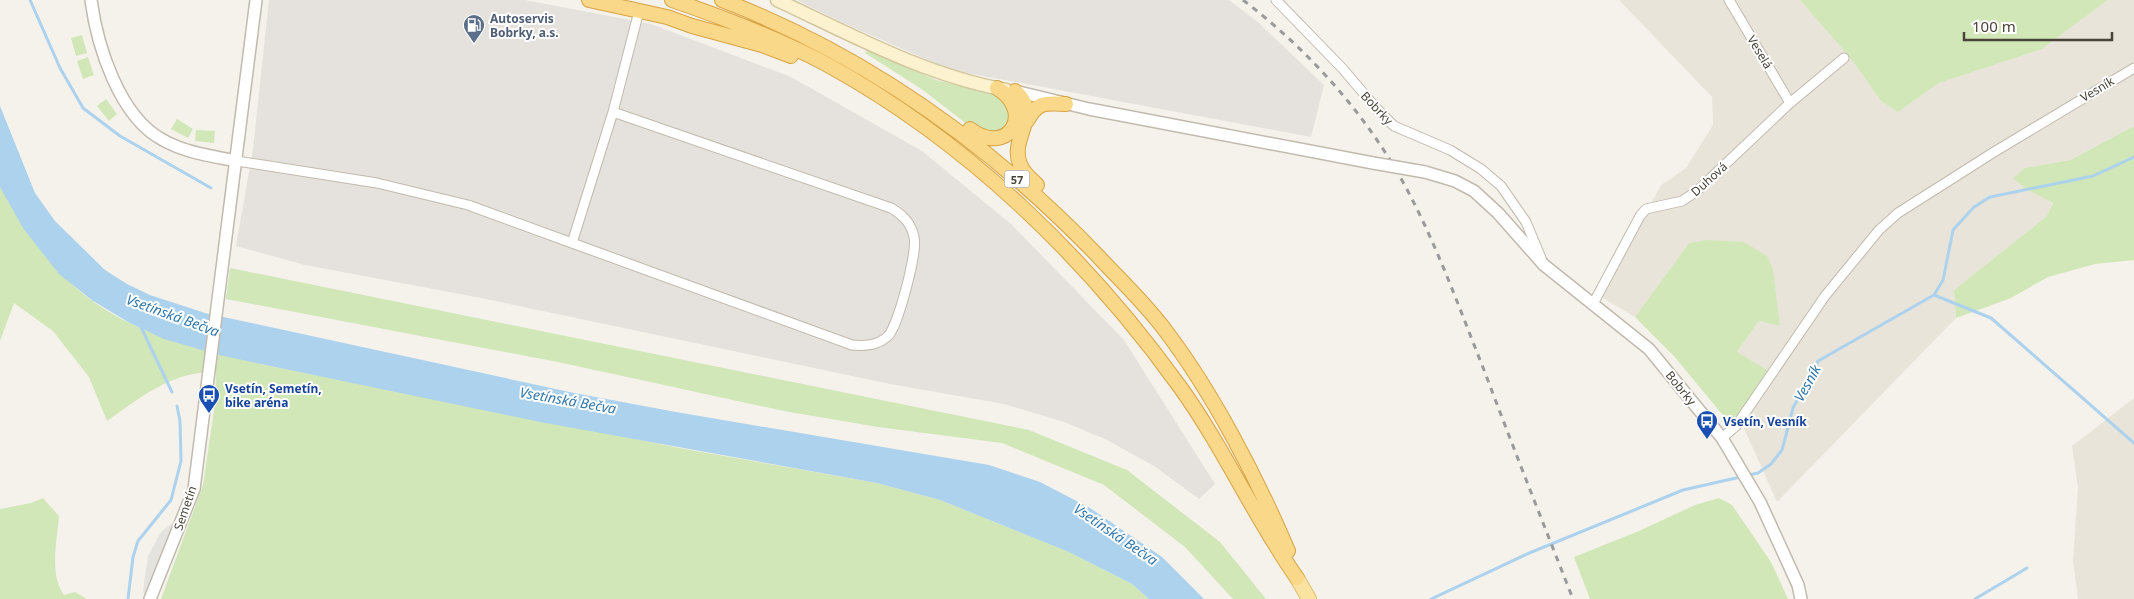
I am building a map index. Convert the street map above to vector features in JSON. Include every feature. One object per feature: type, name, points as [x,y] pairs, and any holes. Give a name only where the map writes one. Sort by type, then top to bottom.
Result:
[{"type":"highway","points":[[589,0],[667,18],[733,36],[787,54],[914,120]]},
{"type":"highway","name":"57","points":[[672,0],[774,38],[817,60],[871,91],[914,120],[1001,188],[1059,242],[1118,306],[1181,388],[1218,444],[1284,559],[1297,578]]},
{"type":"highway","name":"57","points":[[722,0],[803,34],[885,80],[979,146],[1080,238],[1153,315],[1178,348],[1219,414],[1241,454],[1278,529],[1297,578]]},
{"type":"highway","points":[[885,80],[934,103],[985,139],[995,140],[1007,134],[1015,121],[1022,99]]},
{"type":"highway","points":[[997,88],[1010,99],[1022,99]]},
{"type":"highway","points":[[1022,99],[1026,112],[1017,148],[1022,169],[1088,235],[1134,294]]},
{"type":"highway","points":[[1023,129],[1036,107],[1046,103],[1066,104]]},
{"type":"main road","points":[[776,0],[906,60],[944,75],[997,88],[1022,99]]},
{"type":"main road","name":"57","points":[[1297,578],[1309,599]]},
{"type":"street","name":"Semetín","points":[[150,599],[194,489],[256,0]]},
{"type":"street","name":"Bobrky","points":[[1276,0],[1342,68],[1394,126],[1450,150],[1481,169],[1501,186],[1526,222],[1544,265]]},
{"type":"street","name":"Veselá","points":[[1729,0],[1790,103]]},
{"type":"street","points":[[91,2],[100,41],[113,80],[138,119],[148,130],[160,139],[184,150],[237,161],[377,183],[450,200],[852,345],[864,346],[878,343],[889,335],[896,323],[915,251],[915,238],[910,225],[901,215],[891,208],[612,112]]},
{"type":"street","points":[[572,243],[612,112],[639,11]]},
{"type":"street","name":"Duhová","points":[[1593,304],[1640,216],[1646,209],[1682,201],[1697,191],[1790,103],[1844,58]]},
{"type":"street","name":"Vesník","points":[[1722,438],[1736,426],[1825,296],[1879,230],[1898,213],[1994,152],[2134,68]]},
{"type":"street","name":"Bobrky","points":[[1022,99],[1066,104],[1425,172],[1455,181],[1474,190],[1498,213],[1544,265],[1649,349],[1722,438],[1760,502],[1798,585],[1801,599]]},
{"type":"shaded area","points":[[269,0],[525,0],[651,24],[791,77],[922,151],[1011,224],[1124,340],[1215,484],[1199,499],[1154,466],[1105,439],[1064,422],[1004,404],[890,384],[481,298],[305,265],[236,246],[253,149]]},
{"type":"shaded area","points":[[797,0],[1229,0],[1260,24],[1324,85],[1311,137],[951,70],[843,23]]},
{"type":"shaded area","points":[[1619,0],[1800,0],[1852,60],[1881,101],[1898,112],[1939,83],[2042,49],[2108,0],[2134,0],[2134,126],[2069,160],[2025,168],[2014,178],[2026,189],[2053,202],[2046,217],[1954,290],[1956,318],[1777,502],[1738,415],[1737,352],[1759,321],[1780,326],[1776,298],[1689,243],[1635,317],[1601,297],[1661,185],[1686,168],[1713,125],[1712,97]]},
{"type":"shaded area","points":[[2134,398],[2134,599],[2078,599],[2073,560],[2078,488],[2072,446]]},
{"type":"shaded area","points":[[175,521],[145,599],[143,590],[148,556],[161,532]]},
{"type":"green space","points":[[1800,0],[2108,0],[2042,49],[1939,83],[1898,112],[1881,101],[1852,60]]},
{"type":"green space","points":[[82,35],[87,53],[76,56],[71,38]]},
{"type":"green space","points":[[868,50],[936,80],[997,95],[1012,112],[1006,127],[997,133],[973,129],[923,90],[865,53]]},
{"type":"green space","points":[[88,57],[94,75],[83,79],[77,61]]},
{"type":"green space","points":[[106,99],[117,114],[109,121],[97,106]]},
{"type":"green space","points":[[177,119],[193,129],[188,138],[171,129]]},
{"type":"green space","points":[[2134,126],[2134,260],[2095,264],[2048,277],[2011,298],[1956,318],[1954,290],[2046,217],[2053,203],[2026,189],[2013,178],[2025,168],[2070,160]]},
{"type":"green space","points":[[196,130],[215,131],[214,143],[195,141]]},
{"type":"green space","points":[[0,187],[75,287],[97,304],[121,318],[172,340],[226,356],[280,368],[685,449],[877,483],[940,500],[1069,552],[1132,584],[1149,599],[161,599],[203,485],[215,403],[216,372],[185,376],[171,381],[145,395],[107,421],[89,377],[53,331],[14,303],[0,341]]},
{"type":"green space","points":[[1708,240],[1744,242],[1767,256],[1773,269],[1780,326],[1759,321],[1737,352],[1768,371],[1738,415],[1733,419],[1729,419],[1721,413],[1673,355],[1635,317],[1689,243]]},
{"type":"green space","points":[[230,268],[1029,430],[1127,470],[1220,542],[1266,599],[1233,599],[1185,547],[1104,485],[1002,443],[878,427],[784,411],[558,362],[226,299]]},
{"type":"green space","points":[[43,498],[59,516],[55,568],[59,587],[64,595],[75,592],[87,599],[0,599],[0,509],[31,503]]},
{"type":"green space","points":[[1719,498],[1732,505],[1771,562],[1788,599],[1590,599],[1574,557],[1639,531],[1695,505]]},
{"type":"water","name":"Vsetínská Bečva","points":[[0,106],[35,193],[55,221],[105,270],[127,284],[150,295],[205,313],[574,393],[989,465],[1040,482],[1090,508],[1162,557],[1204,599],[1149,599],[1132,584],[1069,552],[940,500],[877,483],[540,422],[219,355],[164,339],[130,323],[93,301],[59,274],[23,228],[0,187]]},
{"type":"waterway","points":[[30,0],[60,68],[83,108],[120,136],[211,188]]},
{"type":"waterway","name":"Vesník","points":[[1431,599],[1527,554],[1683,490],[1758,473],[1771,464],[1782,450],[1793,408],[1818,361],[1934,295],[1943,280],[1953,230],[1974,207],[1990,197],[2093,176],[2134,157]]},
{"type":"waterway","points":[[1934,295],[1991,318],[2134,443]]},
{"type":"waterway","points":[[140,325],[172,392]]},
{"type":"waterway","points":[[128,599],[133,557],[138,541],[171,500],[181,461],[180,421],[177,406]]},
{"type":"waterway","points":[[1975,599],[2027,568]]},
{"type":"railway","points":[[1243,0],[1286,36],[1325,75],[1361,117],[1392,163],[1406,188],[1431,239],[1453,291],[1573,599]]},
{"type":"place","name":"Autoservis Bobrky, a.s.","points":[[474,44]]},
{"type":"place","name":"Vsetín, Semetín, bike aréna","points":[[209,414]]},
{"type":"place","name":"Vsetín, Vesník","points":[[1707,440]]}]
